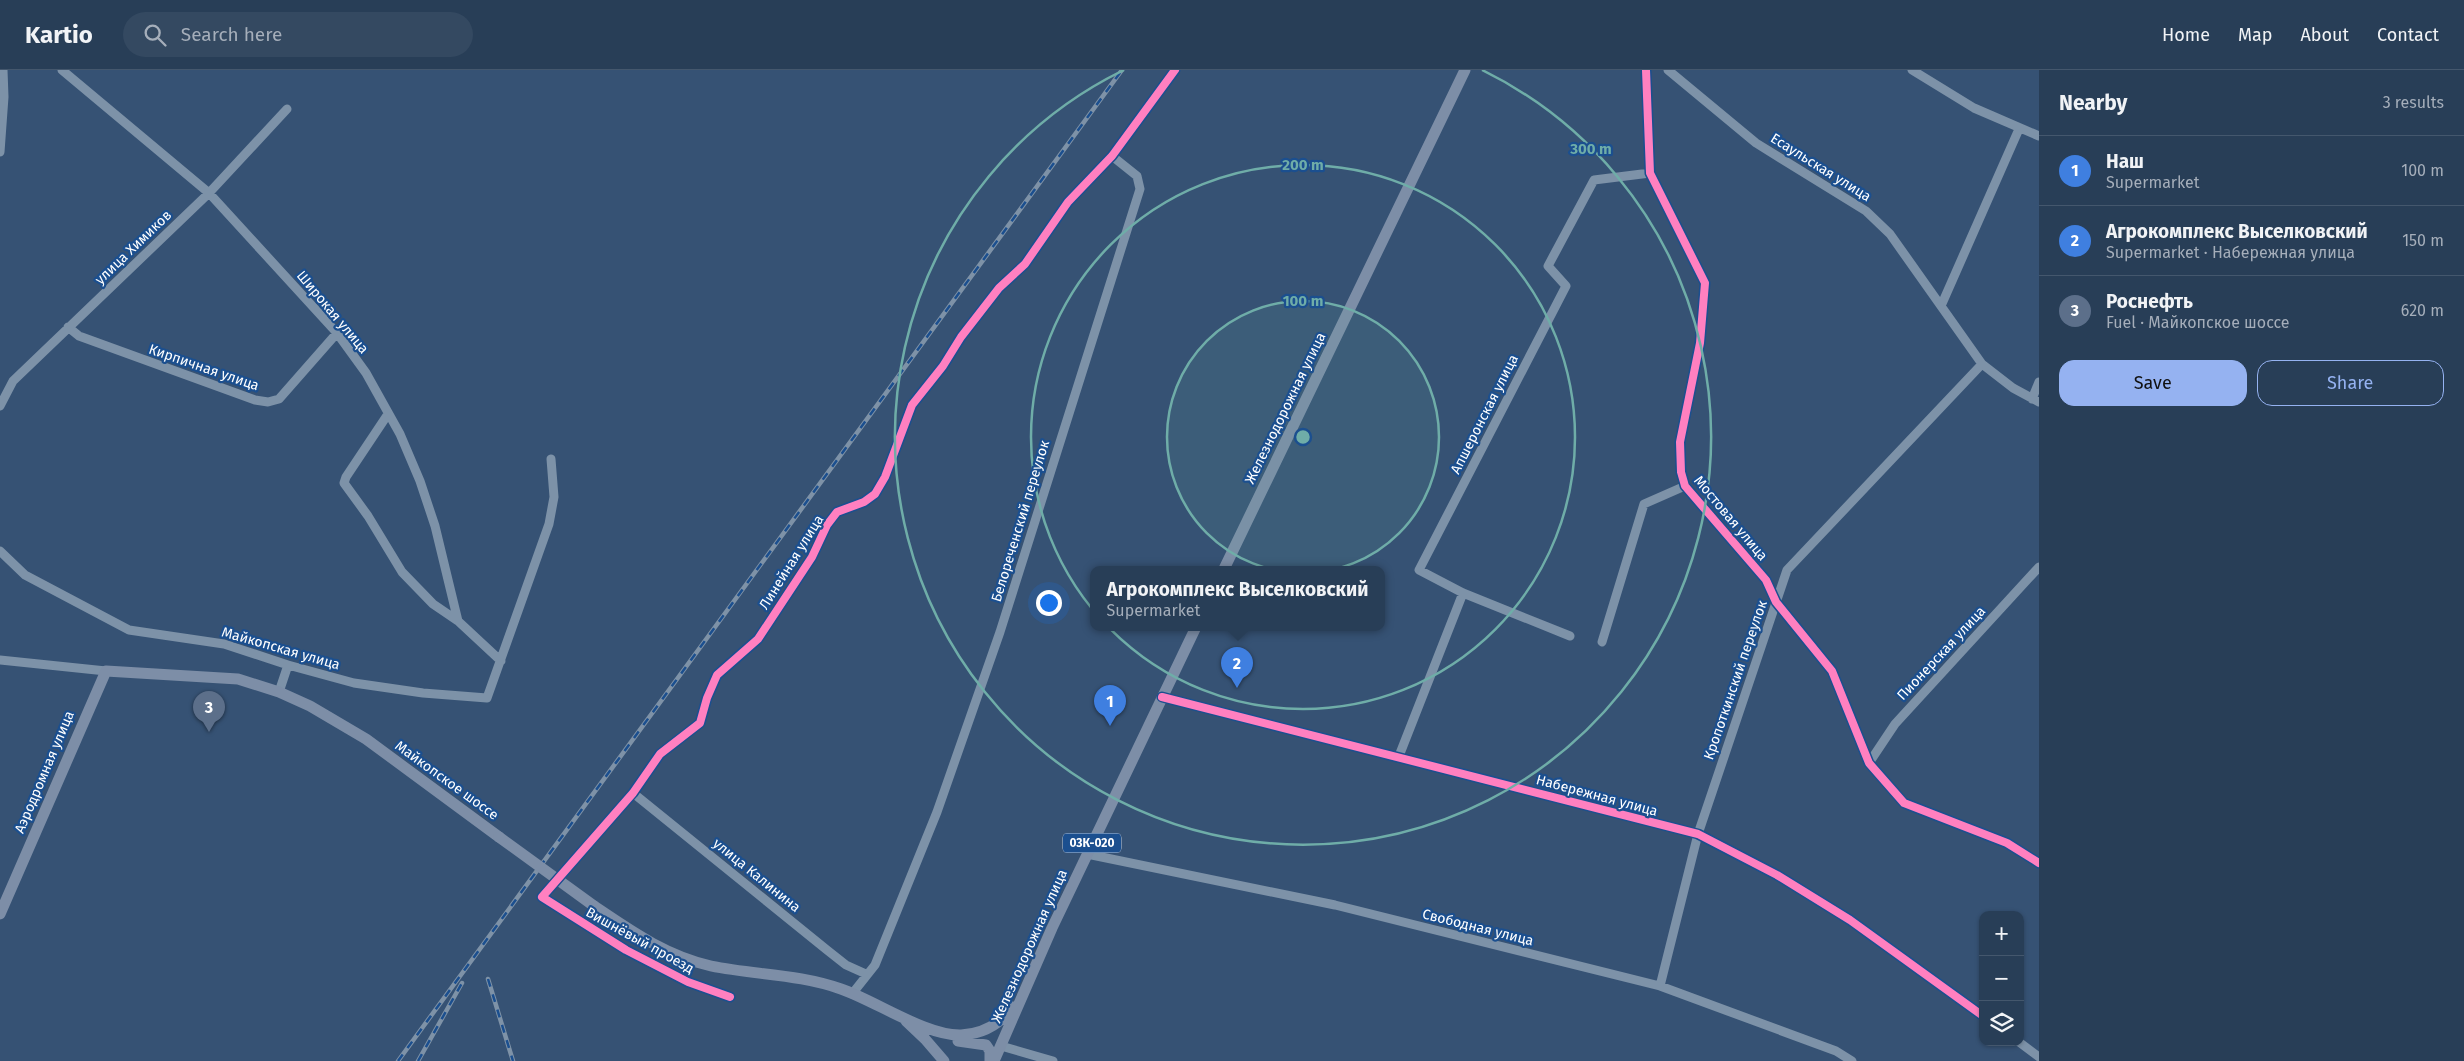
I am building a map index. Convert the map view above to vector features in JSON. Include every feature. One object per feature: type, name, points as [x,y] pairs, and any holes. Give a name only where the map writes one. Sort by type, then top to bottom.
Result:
[{"type":"main road","name":"Железнодорожная улица","points":[[1225,566],[1465,70]]},
{"type":"main road","name":"Железнодорожная улица","points":[[994,1061],[1022,993],[1194,631]]},
{"type":"main road","name":"Майкопское шоссе","points":[[106,671],[238,679],[279,692],[310,706],[366,739],[594,906],[645,940],[689,960],[712,966],[814,980],[852,994]]},
{"type":"main road","name":"Аэродромная улица","points":[[0,914],[106,671]]},
{"type":"main road","points":[[933,1030],[960,1035],[984,1030],[1003,1019],[1022,993]]},
{"type":"main road","points":[[852,994],[951,1040],[986,1045],[990,1051],[990,1061]]},
{"type":"main road","points":[[901,1017],[925,1039],[942,1060]]},
{"type":"street","points":[[0,152],[4,97],[2,70]]},
{"type":"street","name":"Широкая улица","points":[[62,70],[209,193],[337,333],[366,373],[400,434],[420,481],[435,526],[458,621]]},
{"type":"street","points":[[1112,156],[1175,70]]},
{"type":"street","name":"Мостовая улица","points":[[1646,70],[1650,173],[1705,283],[1700,343],[1680,442],[1681,472],[1685,486],[1766,580],[1776,602],[1832,671],[1869,763],[1904,803],[2007,843],[2039,863]]},
{"type":"street","name":"Есаульская улица","points":[[1668,70],[1756,143],[1866,211],[1890,234],[1982,364],[2013,388],[2035,400]]},
{"type":"street","points":[[1912,70],[1974,108],[2039,136]]},
{"type":"street","name":"улица Химиков","points":[[0,406],[13,381],[209,193],[287,109]]},
{"type":"street","points":[[1941,306],[2019,129]]},
{"type":"street","name":"Линейная улица","points":[[542,896],[633,793],[660,754],[700,723],[707,698],[717,675],[758,639],[812,557],[827,525],[837,512],[864,502],[875,494],[884,477],[912,405],[943,366],[961,337],[999,288],[1026,264],[1068,202],[1112,156]]},
{"type":"street","name":"Белореченский переулок","points":[[852,994],[875,965],[937,812],[991,659],[1140,190],[1137,176],[1112,156]]},
{"type":"street","name":"Апшеронская улица","points":[[1570,636],[1463,593],[1419,570],[1566,286],[1548,266],[1594,180],[1650,173]]},
{"type":"street","name":"Кирпичная улица","points":[[68,327],[80,336],[166,369],[255,400],[268,402],[279,399],[337,333]]},
{"type":"street","name":"Кропоткинский переулок","points":[[1660,986],[1698,834],[1787,570],[1982,364]]},
{"type":"street","points":[[2035,400],[2039,382]]},
{"type":"street","points":[[388,414],[346,477],[344,483],[368,516],[402,572],[433,604],[458,621],[501,661],[549,524],[554,497],[551,459]]},
{"type":"street","name":"Мостовая улица","points":[[1602,642],[1644,504],[1685,486]]},
{"type":"street","name":"Майкопская улица","points":[[0,551],[25,575],[129,630],[224,644],[288,666],[354,683],[423,693],[487,698],[501,661]]},
{"type":"street","name":"Пионерская улица","points":[[1869,763],[1895,724],[2039,568]]},
{"type":"street","points":[[1399,756],[1463,593]]},
{"type":"street","name":"Майкопское шоссе","points":[[0,660],[106,671]]},
{"type":"street","points":[[279,692],[288,666]]},
{"type":"street","name":"Набережная улица","points":[[1162,697],[1399,756],[1698,834],[1776,875],[1850,920],[1979,1013]]},
{"type":"street","name":"улица Калинина","points":[[633,793],[827,950],[846,964],[866,974]]},
{"type":"street","name":"Свободная улица","points":[[1087,854],[1335,905],[1660,986],[1836,1051],[1852,1061]]},
{"type":"street","name":"Вишнёвый проезд","points":[[542,896],[626,950],[688,982],[730,997]]},
{"type":"street","points":[[1001,1046],[1053,1061]]},
{"type":"street","points":[[2024,1046],[2039,1057]]},
{"type":"railway","points":[[398,1061],[1122,70]]},
{"type":"railway","points":[[488,979],[513,1061]]},
{"type":"railway","points":[[418,1061],[462,983]]},
{"type":"cycle path","points":[[730,997],[688,982],[626,950],[542,897],[633,793],[660,754],[700,723],[707,698],[717,675],[758,639],[812,557],[827,525],[837,512],[864,502],[875,494],[885,477],[912,405],[943,366],[961,337],[999,288],[1025,264],[1068,202],[1112,156],[1175,70]]},
{"type":"cycle path","points":[[1646,70],[1650,173],[1705,283],[1700,343],[1680,442],[1681,472],[1685,486],[1766,580],[1776,602],[1832,671],[1869,763],[1904,803],[2007,843],[2039,863]]},
{"type":"cycle path","points":[[1162,697],[1698,834],[1777,875],[1850,920],[1979,1013]]},
{"type":"place","name":"Агрокомплекс Выселковский","points":[[1237,688]]},
{"type":"place","name":"Наш","points":[[1110,726]]},
{"type":"place","name":"Роснефть","points":[[209,732]]}]
